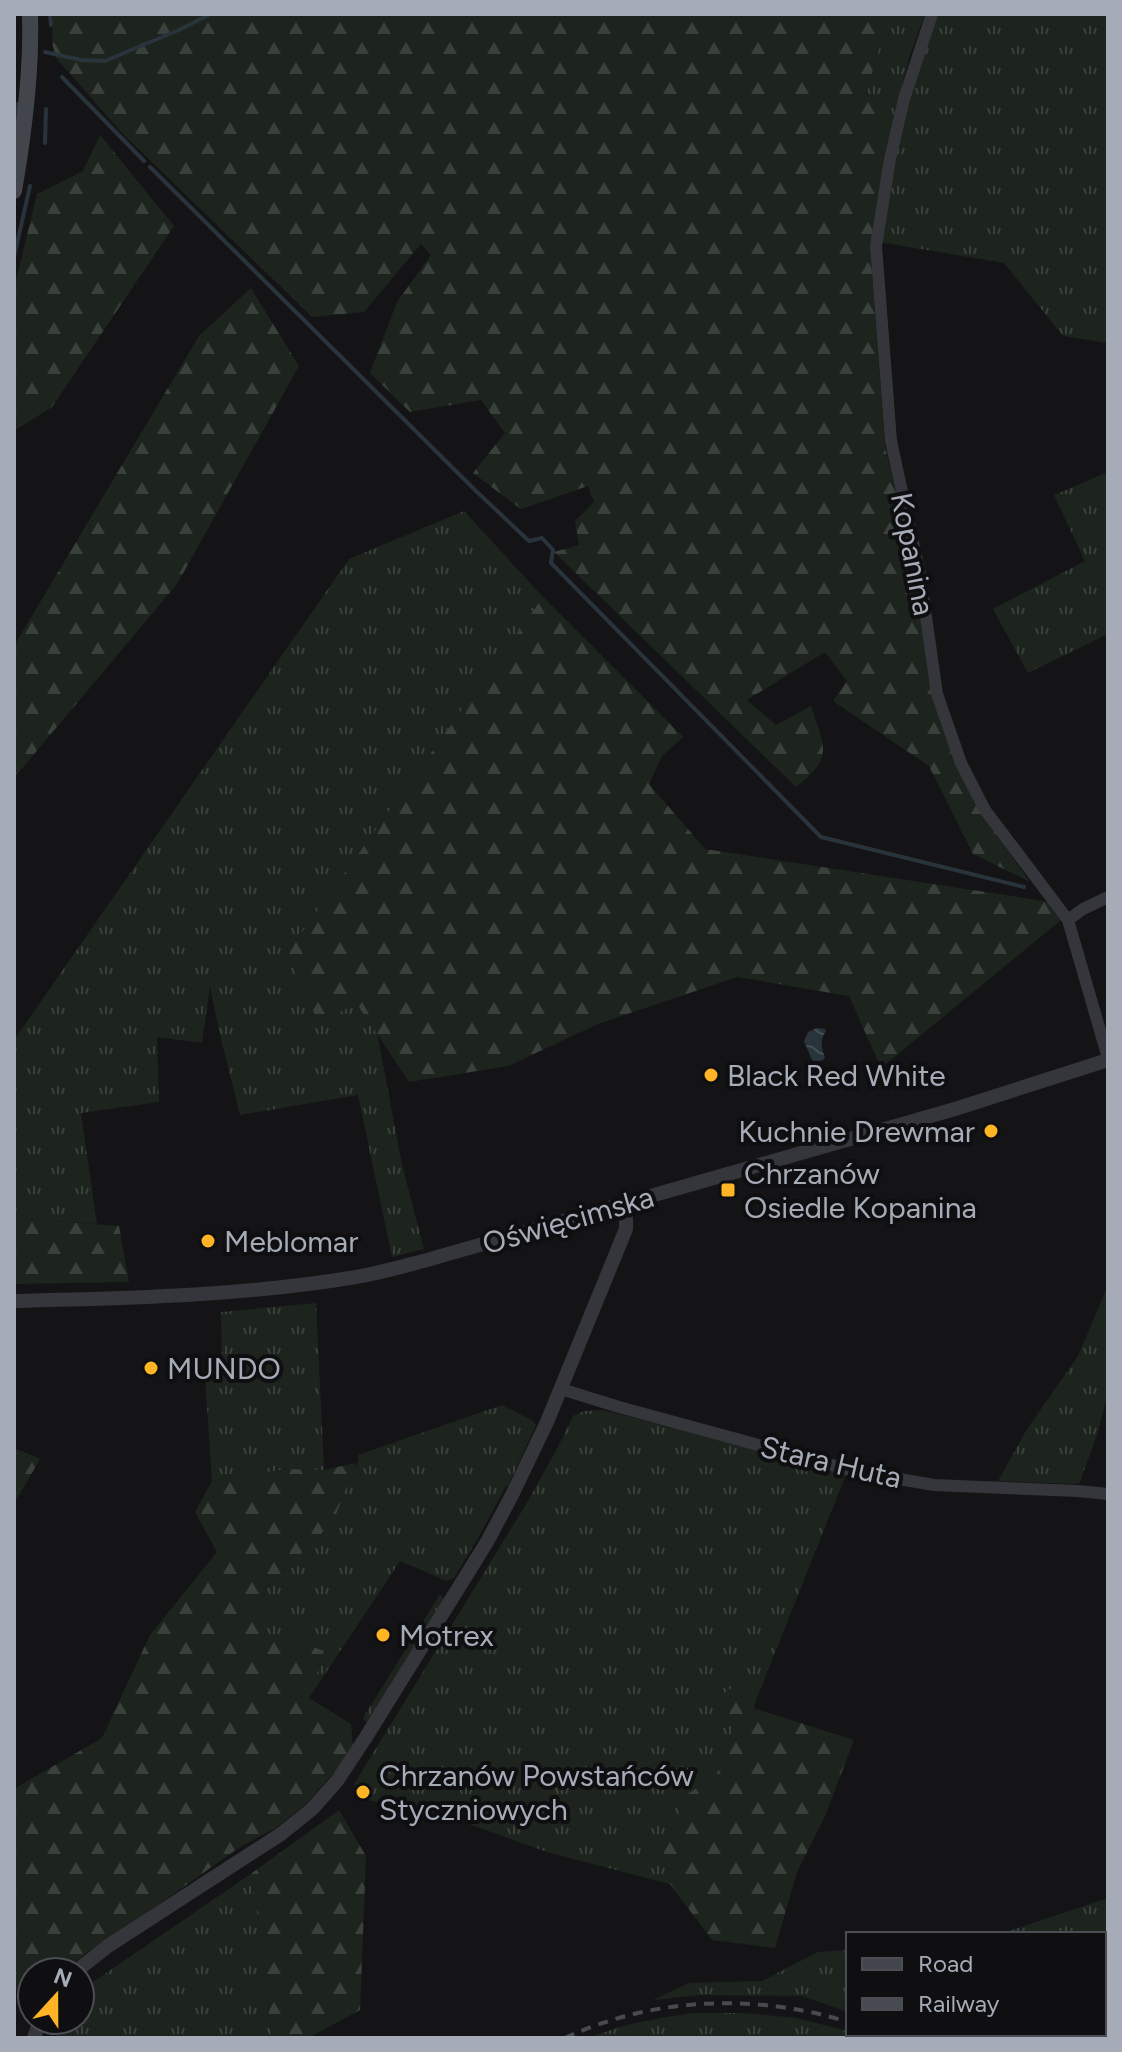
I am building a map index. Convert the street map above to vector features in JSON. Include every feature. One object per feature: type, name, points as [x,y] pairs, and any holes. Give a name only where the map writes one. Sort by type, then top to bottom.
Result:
[{"type":"main road","points":[[14,191],[29,73],[30,14]]},
{"type":"street","name":"Kopanina","points":[[932,14],[904,99],[890,159],[876,246],[891,441],[920,574],[937,694],[959,758],[985,810],[1068,920],[1108,1059]]},
{"type":"street","points":[[1068,920],[1108,897]]},
{"type":"street","name":"Oświęcimska","points":[[14,1301],[172,1297],[358,1277],[955,1109],[1108,1059]]},
{"type":"street","points":[[95,1956],[281,1834],[312,1809],[337,1781],[487,1542],[512,1495],[561,1389],[626,1229],[626,1203]]},
{"type":"street","name":"Stara Huta","points":[[561,1389],[858,1472],[934,1485],[1108,1494]]},
{"type":"green space","points":[[53,14],[889,14],[866,94],[887,107],[878,141],[884,157],[870,246],[885,447],[914,568],[932,699],[979,811],[1030,882],[973,854],[929,766],[833,701],[847,681],[825,652],[747,700],[776,725],[811,706],[823,751],[817,767],[796,787],[554,552],[579,545],[575,521],[594,502],[588,486],[521,509],[473,473],[505,433],[481,400],[410,412],[370,373],[397,302],[431,255],[421,244],[364,312],[312,317],[123,134],[56,58],[52,43]]},
{"type":"green space","points":[[889,14],[925,14],[909,58],[893,120],[935,14],[1108,14],[1108,343],[1063,336],[1004,263],[867,240],[885,157],[877,141],[887,107],[866,94]]},
{"type":"green space","points":[[100,135],[174,226],[52,407],[14,431],[14,289],[37,194],[83,171]]},
{"type":"green space","points":[[251,288],[299,366],[177,584],[14,778],[14,646],[199,336]]},
{"type":"green space","points":[[1108,472],[1108,634],[1028,673],[993,609],[1085,561],[1054,495]]},
{"type":"green space","points":[[464,511],[543,597],[288,952],[357,1003],[377,1032],[402,1165],[424,1249],[392,1257],[358,1095],[240,1115],[210,986],[202,1043],[157,1037],[159,1102],[81,1113],[97,1224],[14,1218],[14,1040],[349,559]]},
{"type":"green space","points":[[543,597],[683,737],[662,756],[649,784],[705,849],[1050,902],[1061,920],[881,1068],[849,996],[737,977],[598,1024],[508,1066],[409,1082],[357,1004],[318,1022],[288,952]]},
{"type":"green space","points":[[14,1218],[119,1226],[129,1282],[14,1284]]},
{"type":"green space","points":[[1108,1285],[1108,1392],[1097,1435],[1079,1484],[998,1481],[1027,1429],[1078,1356]]},
{"type":"green space","points":[[316,1303],[324,1470],[287,1469],[212,1481],[205,1378],[222,1363],[221,1312]]},
{"type":"green space","points":[[502,1405],[536,1425],[508,1486],[454,1578],[447,1581],[400,1561],[309,1698],[258,1632],[264,1590],[288,1567],[358,1463],[358,1455]]},
{"type":"green space","points":[[603,1410],[847,1472],[753,1708],[735,1727],[716,1776],[663,1853],[670,1884],[550,1853],[444,1815],[371,1801],[354,1784],[525,1506],[573,1416],[584,1411]]},
{"type":"green space","points":[[14,1448],[40,1459],[14,1504]]},
{"type":"green space","points":[[356,1463],[333,1522],[264,1590],[259,1632],[324,1651],[309,1698],[351,1724],[353,1746],[346,1759],[308,1802],[276,1828],[240,1847],[82,1956],[16,1956],[14,1990],[14,1789],[102,1738],[150,1635],[217,1552],[195,1512],[212,1481],[287,1469],[324,1470]]},
{"type":"green space","points":[[440,1594],[445,1601],[369,1722],[365,1721],[363,1718]]},
{"type":"green space","points":[[741,1681],[753,1708],[854,1740],[825,1816],[797,1872],[775,1948],[712,1940],[670,1884],[663,1853],[686,1795],[716,1776],[735,1727],[711,1703]]},
{"type":"green space","points":[[339,1810],[366,1856],[360,2010],[308,2038],[272,2038],[252,1873]]},
{"type":"green space","points":[[252,1873],[272,2038],[55,2038],[96,2036],[96,1980]]},
{"type":"green space","points":[[1108,1898],[1108,2038],[906,2036],[1106,2036],[1106,1932],[1006,1932]]},
{"type":"green space","points":[[846,1950],[846,2011],[802,1996],[699,1995],[653,2000],[689,1983],[762,1981],[818,1952]]},
{"type":"green space","points":[[694,2013],[742,2013],[796,2018],[844,2030],[846,2036],[863,2038],[589,2038],[640,2022]]},
{"type":"water","points":[[817,1028],[826,1031],[822,1044],[825,1057],[816,1062],[812,1060],[804,1041],[808,1032]]},
{"type":"waterway","points":[[50,14],[51,25]]},
{"type":"waterway","points":[[45,52],[81,60],[105,61],[210,14]]},
{"type":"waterway","points":[[62,77],[144,161]]},
{"type":"waterway","points":[[14,126],[17,104]]},
{"type":"waterway","points":[[45,143],[46,109]]},
{"type":"waterway","points":[[150,167],[475,490],[529,541],[542,538],[553,550],[551,563],[821,837],[1024,887]]},
{"type":"waterway","points":[[14,257],[30,186]]},
{"type":"railway","points":[[565,2038],[633,2014],[705,2004],[777,2006],[846,2021]]},
{"type":"railway","points":[[886,2036],[890,2038]]},
{"type":"place","name":"Black Red White","points":[[711,1075]]},
{"type":"place","name":"Kuchnie Drewmar","points":[[991,1131]]},
{"type":"place","name":"Chrzanów Osiedle Kopanina","points":[[728,1190]]},
{"type":"place","name":"Meblomar","points":[[208,1241]]},
{"type":"place","name":"MUNDO","points":[[151,1368]]},
{"type":"place","name":"Motrex","points":[[383,1635]]},
{"type":"place","name":"Chrzanów Powstańców Styczniowych","points":[[363,1792]]}]
